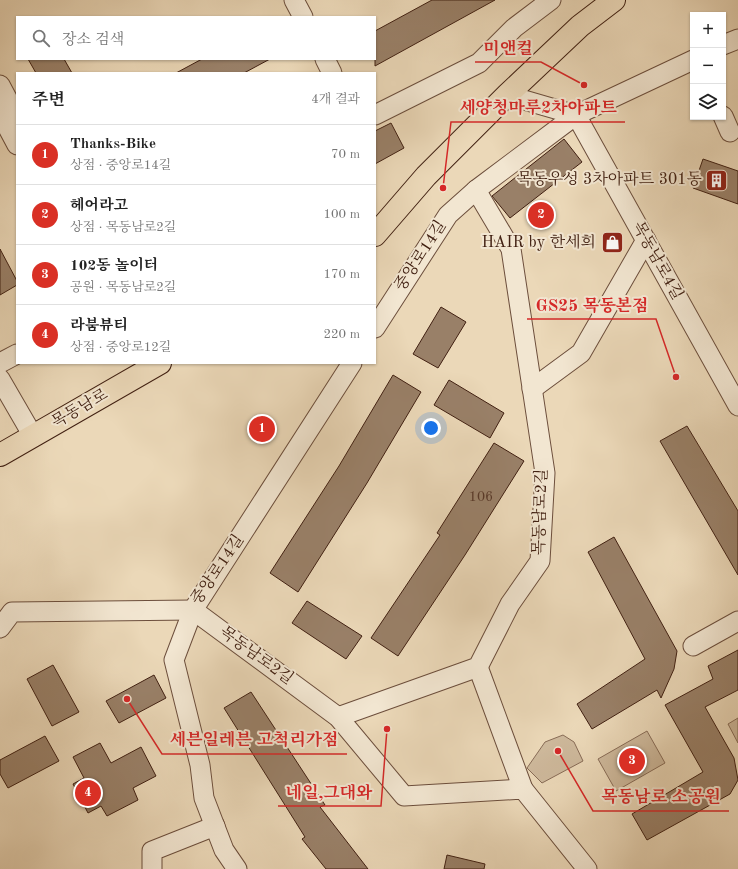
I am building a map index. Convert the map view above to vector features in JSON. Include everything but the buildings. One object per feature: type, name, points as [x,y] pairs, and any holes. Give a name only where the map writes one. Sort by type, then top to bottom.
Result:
[{"type":"main road","points":[[376,234],[426,176],[507,95],[580,26],[614,0]]},
{"type":"main road","name":"목동남로","points":[[0,455],[33,436],[136,369],[156,364]]},
{"type":"street","points":[[294,0],[302,16]]},
{"type":"street","points":[[376,114],[479,63],[514,28],[551,0]]},
{"type":"street","points":[[726,44],[738,39]]},
{"type":"street","points":[[326,60],[332,72]]},
{"type":"street","points":[[476,190],[576,115],[690,61]]},
{"type":"street","points":[[0,85],[16,115]]},
{"type":"street","points":[[507,95],[576,115]]},
{"type":"street","points":[[0,113],[16,143]]},
{"type":"street","name":"목동남로4길","points":[[576,115],[738,406]]},
{"type":"street","name":"중앙로14길","points":[[376,326],[448,215],[476,190]]},
{"type":"street","name":"목동남로2길","points":[[476,190],[511,249],[545,473],[540,561],[510,604],[478,667]]},
{"type":"street","points":[[532,389],[581,353],[646,240]]},
{"type":"street","points":[[0,363],[16,355]]},
{"type":"street","name":"중앙로14길","points":[[0,628],[12,612],[193,610],[351,364]]},
{"type":"street","points":[[0,379],[33,436]]},
{"type":"street","points":[[193,610],[174,660],[200,765],[204,798],[224,850],[236,869]]},
{"type":"street","name":"목동남로2길","points":[[193,610],[338,717],[404,796],[522,789]]},
{"type":"street","points":[[693,646],[738,621]]},
{"type":"street","points":[[338,717],[478,667],[522,789],[587,869]]},
{"type":"street","points":[[152,869],[152,851],[215,826]]},
{"type":"shaded area","points":[[738,718],[738,743],[728,724]]},
{"type":"shaded area","points":[[647,731],[665,763],[616,791],[598,759]]},
{"type":"shaded area","points":[[563,735],[574,742],[583,761],[542,783],[527,768],[545,742]]},
{"type":"place","name":"미앤컬","points":[[584,85]]},
{"type":"place","name":"목동우성 3차아파트 301동","points":[[717,180]]},
{"type":"place","name":"세양청마루2차아파트","points":[[443,188]]},
{"type":"place","name":"헤어라고","points":[[541,215]]},
{"type":"place","name":"HAIR by 한세희","points":[[612,243]]},
{"type":"place","name":"GS25 목동본점","points":[[676,377]]},
{"type":"place","name":"Thanks-Bike","points":[[262,429]]},
{"type":"place","name":"세븐일레븐 고척리가점","points":[[127,699]]},
{"type":"place","name":"네일,그대와","points":[[387,729]]},
{"type":"place","name":"목동남로 소공원","points":[[558,751]]},
{"type":"place","name":"102동 놀이터","points":[[632,761]]},
{"type":"place","name":"라붐뷰티","points":[[88,793]]}]
